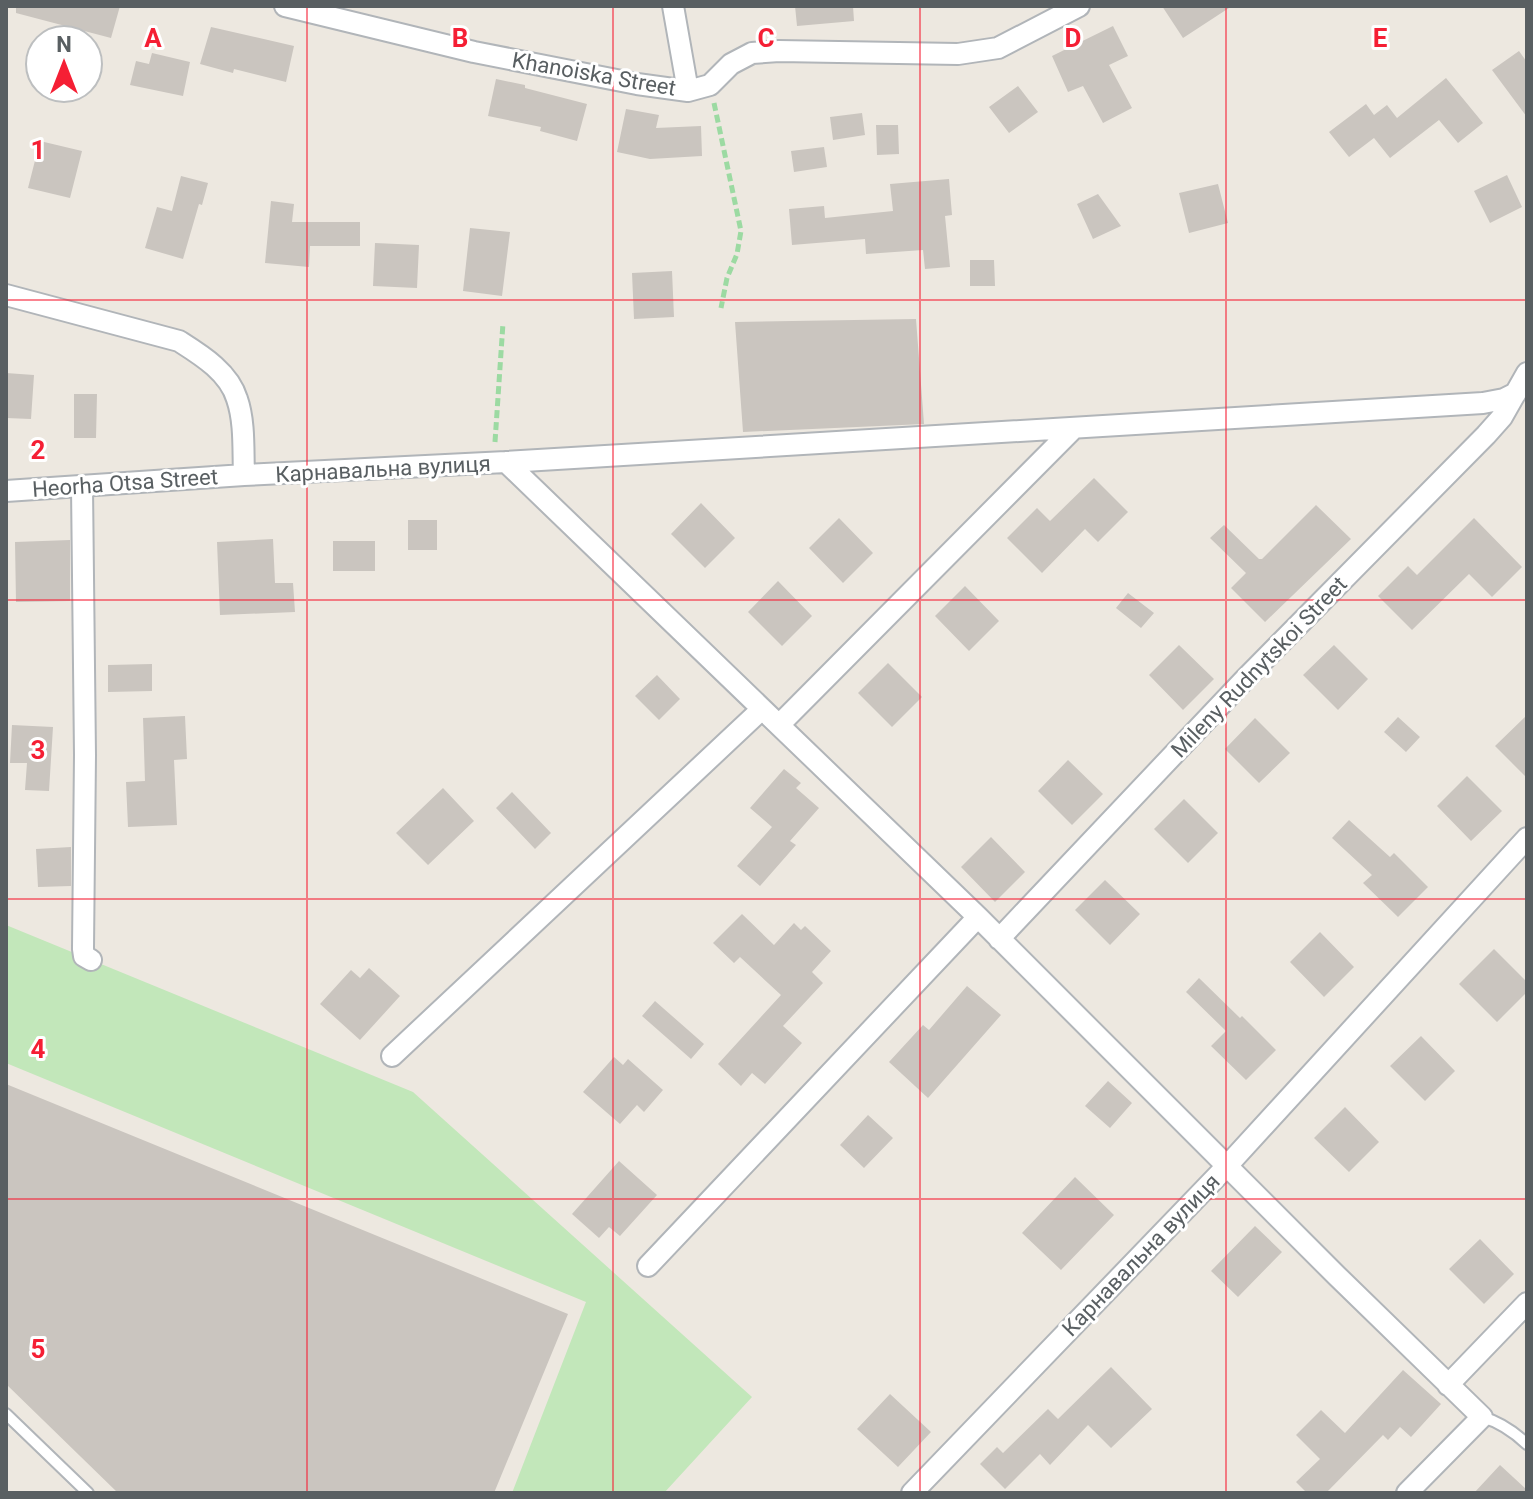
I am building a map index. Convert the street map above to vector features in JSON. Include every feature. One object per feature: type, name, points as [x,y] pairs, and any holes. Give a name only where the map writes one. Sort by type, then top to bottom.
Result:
[{"type":"street","name":"Khanoiska Street","points":[[285,6],[474,52],[649,87],[688,91],[710,85],[731,64],[752,53],[958,54],[998,48],[1079,6]]},
{"type":"street","points":[[673,6],[688,91]]},
{"type":"street","name":"Карнавальна вулиця","points":[[6,295],[179,341],[204,356],[225,377],[237,397],[244,475],[499,463],[779,725],[978,917],[1227,1166],[912,1493]]},
{"type":"street","name":"Mileny Rudnytskoi Street","points":[[999,939],[1245,679],[1486,435],[1521,397],[1527,373]]},
{"type":"street","points":[[499,463],[1483,403],[1521,397]]},
{"type":"street","points":[[779,725],[1074,428]]},
{"type":"street","name":"Heorha Otsa Street","points":[[6,491],[244,475]]},
{"type":"street","points":[[82,487],[85,755],[83,949],[84,956],[91,960]]},
{"type":"street","points":[[392,1056],[762,709]]},
{"type":"street","points":[[1407,1493],[1482,1417],[1227,1166],[1527,838]]},
{"type":"street","points":[[648,1266],[978,917]]},
{"type":"street","points":[[1448,1385],[1527,1303]]},
{"type":"lane","points":[[6,1414],[88,1493]]},
{"type":"lane","points":[[1482,1417],[1510,1429],[1527,1444]]},
{"type":"path","points":[[710,85],[741,231],[721,308]]},
{"type":"path","points":[[499,463],[503,323]]},
{"type":"green space","points":[[6,925],[413,1092],[752,1397],[664,1493],[512,1493],[586,1302],[6,1063]]},
{"type":"building","points":[[16,6],[120,6],[111,38],[104,36],[104,24],[58,24],[16,13]]},
{"type":"building","points":[[795,6],[853,6],[854,21],[797,26]]},
{"type":"building","points":[[1162,6],[1232,6],[1183,38]]},
{"type":"building","points":[[1113,26],[1128,56],[1109,65],[1132,108],[1103,123],[1083,86],[1068,92],[1052,56]]},
{"type":"building","points":[[211,27],[294,46],[286,82],[200,64]]},
{"type":"building","points":[[1519,51],[1527,62],[1527,117],[1492,70]]},
{"type":"building","points":[[152,53],[190,62],[183,96],[130,85],[136,61],[149,64]]},
{"type":"building","points":[[1446,78],[1483,123],[1458,143],[1439,120],[1390,158],[1374,138],[1349,157],[1329,132],[1366,104],[1374,115],[1387,105],[1397,118]]},
{"type":"building","points":[[496,79],[587,104],[577,141],[540,131],[541,127],[488,116]]},
{"type":"building","points":[[1018,86],[1038,112],[1009,133],[989,107]]},
{"type":"building","points":[[626,109],[659,115],[656,128],[701,126],[702,156],[650,159],[617,152]]},
{"type":"building","points":[[862,113],[865,135],[833,140],[830,117]]},
{"type":"building","points":[[876,125],[898,125],[899,154],[877,155]]},
{"type":"building","points":[[40,141],[82,151],[70,198],[28,188]]},
{"type":"building","points":[[824,147],[827,167],[794,172],[791,151]]},
{"type":"building","points":[[1507,175],[1522,207],[1490,223],[1474,191]]},
{"type":"building","points":[[181,176],[208,183],[183,259],[145,248],[157,207],[172,211]]},
{"type":"building","points":[[949,179],[952,215],[945,216],[950,267],[925,269],[923,250],[866,254],[865,239],[792,245],[789,209],[824,206],[825,218],[893,211],[890,184]]},
{"type":"building","points":[[1218,184],[1228,223],[1189,233],[1179,193]]},
{"type":"building","points":[[1098,194],[1121,226],[1093,239],[1077,204]]},
{"type":"building","points":[[271,201],[294,204],[292,222],[360,222],[360,246],[310,246],[309,267],[265,263]]},
{"type":"building","points":[[470,228],[510,232],[502,296],[463,291]]},
{"type":"building","points":[[375,243],[419,245],[417,288],[373,286]]},
{"type":"building","points":[[970,260],[994,260],[995,286],[970,286]]},
{"type":"building","points":[[672,271],[674,317],[634,319],[632,273]]},
{"type":"building","points":[[916,319],[924,424],[743,432],[735,322]]},
{"type":"building","points":[[6,373],[34,375],[31,419],[6,418]]},
{"type":"building","points":[[74,394],[97,394],[96,438],[74,438]]},
{"type":"building","points":[[1094,478],[1128,512],[1098,542],[1085,529],[1042,573],[1007,538],[1037,508],[1050,521]]},
{"type":"building","points":[[701,503],[735,538],[705,568],[671,534]]},
{"type":"building","points":[[1316,505],[1351,539],[1265,622],[1231,588],[1246,573],[1210,538],[1224,525],[1262,559]]},
{"type":"building","points":[[839,518],[873,553],[843,583],[809,548]]},
{"type":"building","points":[[1474,518],[1522,567],[1492,597],[1469,574],[1412,630],[1378,596],[1408,566],[1417,575]]},
{"type":"building","points":[[408,520],[437,520],[437,550],[408,550]]},
{"type":"building","points":[[273,539],[275,583],[293,583],[295,612],[220,615],[217,542]]},
{"type":"building","points":[[70,540],[70,601],[16,602],[15,542]]},
{"type":"building","points":[[333,541],[375,541],[375,571],[333,571]]},
{"type":"building","points":[[778,581],[812,616],[782,646],[748,612]]},
{"type":"building","points":[[965,586],[999,621],[969,651],[935,616]]},
{"type":"building","points":[[1128,593],[1154,613],[1141,628],[1116,608]]},
{"type":"building","points":[[1179,645],[1214,679],[1183,710],[1149,675]]},
{"type":"building","points":[[1334,645],[1368,679],[1338,710],[1303,675]]},
{"type":"building","points":[[888,663],[922,697],[892,727],[858,693]]},
{"type":"building","points":[[152,664],[152,691],[108,692],[108,665]]},
{"type":"building","points":[[657,675],[680,699],[659,720],[635,696]]},
{"type":"building","points":[[1527,715],[1527,778],[1495,746]]},
{"type":"building","points":[[185,716],[187,759],[174,760],[177,825],[128,827],[126,782],[145,781],[143,718]]},
{"type":"building","points":[[1398,717],[1420,737],[1406,752],[1384,732]]},
{"type":"building","points":[[1255,718],[1290,753],[1259,783],[1225,749]]},
{"type":"building","points":[[12,725],[53,727],[49,791],[25,790],[27,763],[10,763]]},
{"type":"building","points":[[1068,760],[1103,794],[1072,825],[1038,791]]},
{"type":"building","points":[[784,769],[801,783],[796,788],[819,808],[790,841],[796,845],[760,886],[737,866],[772,827],[750,808]]},
{"type":"building","points":[[1467,776],[1502,811],[1471,841],[1437,806]]},
{"type":"building","points":[[443,788],[474,821],[428,865],[396,833]]},
{"type":"building","points":[[512,792],[551,833],[535,849],[496,808]]},
{"type":"building","points":[[1184,799],[1218,833],[1188,863],[1154,829]]},
{"type":"building","points":[[1349,820],[1390,857],[1394,853],[1428,887],[1398,917],[1363,883],[1372,875],[1332,838]]},
{"type":"building","points":[[991,837],[1025,872],[995,902],[961,867]]},
{"type":"building","points":[[71,847],[71,886],[38,887],[36,849]]},
{"type":"building","points":[[1105,880],[1140,914],[1110,945],[1075,910]]},
{"type":"building","points":[[742,914],[774,945],[794,923],[801,930],[805,926],[831,951],[812,972],[823,983],[783,1026],[802,1043],[765,1084],[752,1073],[741,1086],[718,1064],[781,995],[740,957],[734,963],[713,943]]},
{"type":"building","points":[[1320,932],[1354,967],[1324,997],[1290,962]]},
{"type":"building","points":[[1494,949],[1527,982],[1527,992],[1497,1022],[1459,984]]},
{"type":"building","points":[[369,968],[400,996],[360,1040],[320,1004],[351,970],[360,978]]},
{"type":"building","points":[[1199,978],[1276,1050],[1246,1080],[1211,1046],[1226,1031],[1186,992]]},
{"type":"building","points":[[967,986],[1001,1015],[928,1098],[889,1062],[923,1025],[929,1030]]},
{"type":"building","points":[[655,1001],[704,1044],[691,1059],[642,1016]]},
{"type":"building","points":[[1421,1036],[1455,1071],[1425,1101],[1390,1066]]},
{"type":"building","points":[[614,1057],[623,1065],[628,1059],[663,1090],[644,1112],[637,1105],[620,1124],[583,1092]]},
{"type":"building","points":[[1108,1081],[1132,1103],[1110,1128],[1085,1106]]},
{"type":"building","points":[[6,1084],[568,1314],[494,1493],[118,1493],[6,1384]]},
{"type":"building","points":[[1345,1107],[1379,1142],[1349,1172],[1314,1138]]},
{"type":"building","points":[[868,1115],[893,1138],[864,1168],[840,1145]]},
{"type":"building","points":[[619,1161],[657,1195],[620,1236],[609,1227],[599,1238],[572,1214]]},
{"type":"building","points":[[1075,1177],[1114,1215],[1061,1270],[1022,1233]]},
{"type":"building","points":[[1255,1226],[1282,1252],[1238,1297],[1211,1271]]},
{"type":"building","points":[[1480,1239],[1514,1274],[1484,1304],[1449,1269]]},
{"type":"building","points":[[1111,1367],[1152,1409],[1111,1448],[1088,1425],[1050,1465],[1040,1454],[1005,1489],[980,1464],[997,1447],[1003,1453],[1048,1409],[1058,1419]]},
{"type":"building","points":[[1403,1370],[1441,1404],[1411,1437],[1400,1427],[1388,1440],[1383,1435],[1326,1493],[1307,1493],[1296,1482],[1320,1459],[1296,1435],[1321,1410],[1345,1433]]},
{"type":"building","points":[[890,1394],[931,1432],[898,1467],[857,1429]]},
{"type":"building","points":[[1500,1465],[1527,1490],[1527,1493],[1474,1493]]}]
